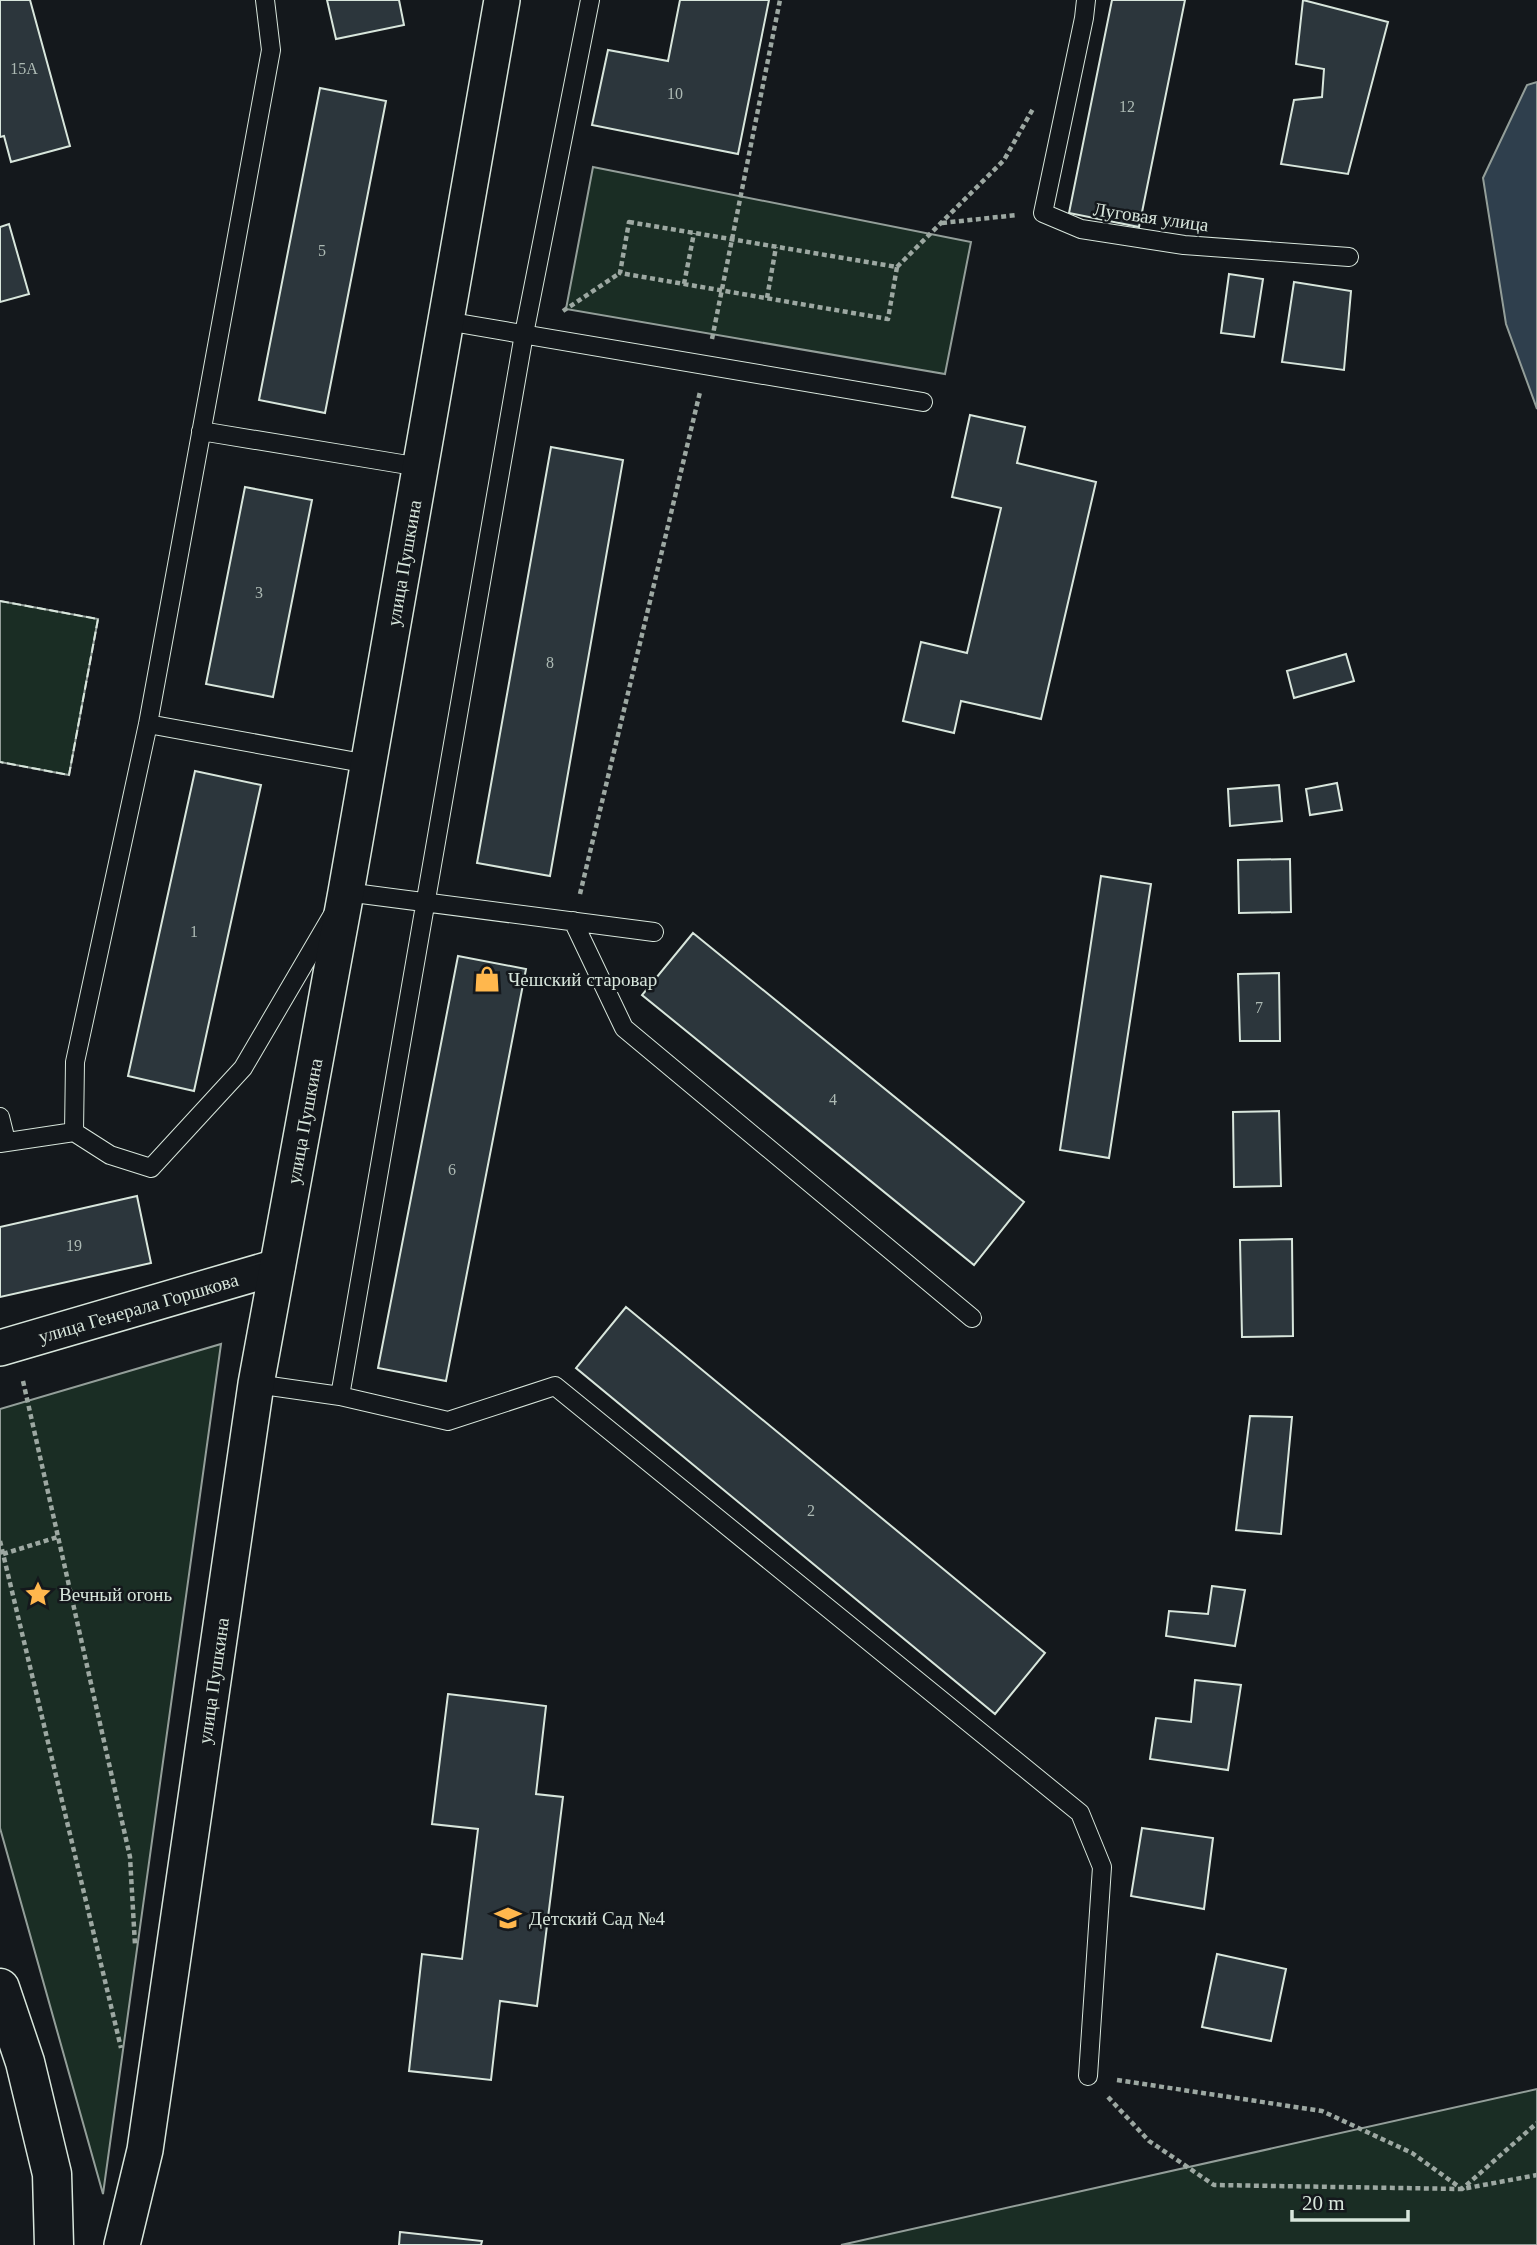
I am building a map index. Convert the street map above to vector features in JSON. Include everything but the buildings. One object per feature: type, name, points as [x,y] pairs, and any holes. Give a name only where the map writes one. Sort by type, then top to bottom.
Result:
[{"type":"street","name":"улица Пушкина","points":[[122,2245],[145,2150],[256,1384],[346,892],[502,0]]},
{"type":"street","name":"улица Генерала Горшкова","points":[[7,1346],[277,1267]]},
{"type":"street","points":[[0,1988],[25,2062],[52,2174],[54,2245]]},
{"type":"lane","points":[[74,1132],[75,1062],[148,724],[271,50],[265,0]]},
{"type":"lane","points":[[340,1396],[524,334],[590,0]]},
{"type":"lane","points":[[1043,213],[1086,0]]},
{"type":"lane","name":"Луговая улица","points":[[1043,213],[1082,229],[1184,245],[1349,257]]},
{"type":"lane","points":[[446,321],[923,402]]},
{"type":"lane","points":[[201,431],[420,467]]},
{"type":"lane","points":[[148,724],[368,764]]},
{"type":"lane","points":[[0,1117],[3,1142],[74,1132],[110,1155],[151,1168],[243,1068],[346,892],[654,932]]},
{"type":"lane","points":[[573,921],[624,1028],[972,1318]]},
{"type":"lane","points":[[256,1384],[340,1396],[447,1420],[555,1386],[1080,1813],[1101,1867],[1088,2076]]},
{"type":"path","points":[[573,921],[706,365],[780,0]]},
{"type":"path","points":[[524,334],[620,273],[888,319],[897,267],[1004,160],[1038,101]]},
{"type":"path","points":[[941,223],[1043,213]]},
{"type":"path","points":[[620,273],[629,222],[897,267]]},
{"type":"path","points":[[684,284],[694,233]]},
{"type":"path","points":[[767,298],[776,247]]},
{"type":"path","points":[[7,1346],[58,1537],[130,1857],[135,1955]]},
{"type":"path","points":[[3,1554],[58,1537]]},
{"type":"path","points":[[0,1541],[122,2055]]},
{"type":"path","points":[[1088,2076],[1322,2111],[1412,2153],[1462,2189]]},
{"type":"path","points":[[1088,2076],[1149,2141],[1214,2185],[1462,2189],[1537,2175]]},
{"type":"path","points":[[1462,2189],[1537,2123]]},
{"type":"green space","points":[[593,167],[971,242],[945,374],[566,309]]},
{"type":"green space","points":[[0,601],[98,619],[69,775],[0,762]]},
{"type":"green space","points":[[221,1344],[103,2194],[0,1828],[0,1409]]},
{"type":"green space","points":[[1537,2089],[1537,2245],[841,2245]]},
{"type":"water","points":[[1537,82],[1537,409],[1506,324],[1483,178],[1527,85]]},
{"type":"fence","points":[[0,601],[98,619],[69,775],[0,762]]},
{"type":"place","name":"Чешский старовар","points":[[487,979]]},
{"type":"place","name":"Вечный огонь","points":[[38,1594]]},
{"type":"place","name":"Детский Сад №4","points":[[508,1918]]}]
